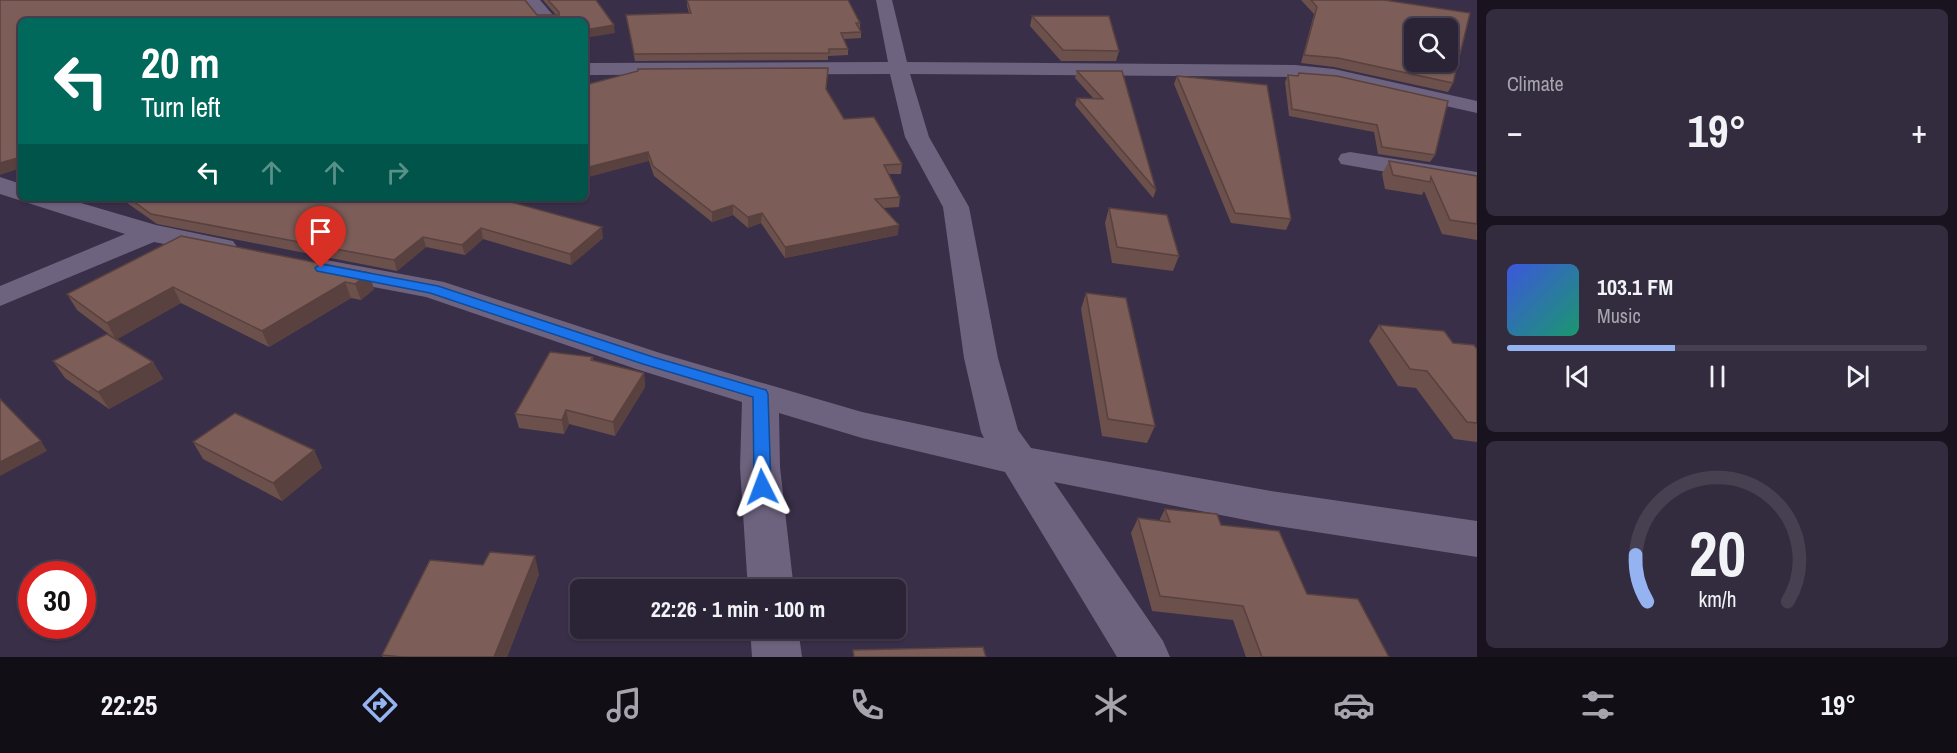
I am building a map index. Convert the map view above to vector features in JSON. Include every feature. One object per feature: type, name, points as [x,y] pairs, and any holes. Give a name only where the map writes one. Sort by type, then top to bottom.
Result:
[{"type":"street","points":[[531,0],[546,18]]},
{"type":"street","points":[[884,0],[917,137],[956,207],[975,325],[1000,432],[1145,657]]},
{"type":"street","points":[[588,69],[751,66],[1315,72],[1477,107]]},
{"type":"street","points":[[1350,159],[1477,180]]},
{"type":"street","points":[[0,185],[18,190]]},
{"type":"street","points":[[54,201],[151,233],[254,254]]},
{"type":"street","points":[[0,297],[151,233]]},
{"type":"street","points":[[299,264],[433,289],[648,361],[862,425],[1018,460],[1272,508],[1477,539]]},
{"type":"street","points":[[760,394],[760,467],[770,579]]},
{"type":"street","points":[[775,639],[777,657]]},
{"type":"building","points":[[0,0],[525,0],[537,15],[559,15],[548,0],[596,0],[614,25],[588,29],[588,18],[18,18],[18,158],[0,163]]},
{"type":"building","points":[[687,0],[848,0],[860,23],[856,23],[861,32],[841,33],[848,49],[829,49],[829,53],[634,54],[626,15],[691,13]]},
{"type":"building","points":[[1311,0],[1384,0],[1470,13],[1458,62],[1458,18],[1404,18],[1404,72],[1456,72],[1453,83],[1338,58],[1304,55],[1317,7]]},
{"type":"building","points":[[1032,16],[1109,16],[1119,51],[1063,50]]},
{"type":"building","points":[[828,68],[826,89],[844,119],[874,117],[902,164],[884,165],[900,197],[875,199],[899,225],[785,247],[762,213],[748,217],[733,205],[712,212],[653,166],[648,152],[588,167],[588,84],[638,71],[638,69]]},
{"type":"building","points":[[1077,71],[1122,71],[1156,190],[1077,98],[1103,99]]},
{"type":"building","points":[[1299,73],[1337,76],[1448,101],[1435,155],[1382,147],[1377,125],[1292,109],[1288,75],[1298,76]]},
{"type":"building","points":[[1177,76],[1267,85],[1291,219],[1235,213]]},
{"type":"building","points":[[1389,161],[1477,176],[1477,224],[1450,220],[1431,177],[1430,182],[1393,175]]},
{"type":"building","points":[[133,201],[507,201],[602,227],[570,254],[481,228],[462,245],[423,237],[394,260],[151,214]]},
{"type":"building","points":[[1109,208],[1167,215],[1179,256],[1117,247]]},
{"type":"building","points":[[181,236],[369,273],[355,284],[345,282],[262,331],[173,287],[107,323],[67,294]]},
{"type":"building","points":[[1086,293],[1126,298],[1155,426],[1108,419]]},
{"type":"building","points":[[1379,325],[1444,331],[1453,343],[1474,345],[1477,349],[1477,423],[1467,422],[1427,371],[1410,369]]},
{"type":"building","points":[[107,334],[153,362],[98,392],[53,361]]},
{"type":"building","points":[[550,352],[593,357],[591,360],[644,373],[613,422],[566,410],[562,420],[515,414]]},
{"type":"building","points":[[0,399],[41,441],[0,462]]},
{"type":"building","points":[[235,413],[314,450],[273,483],[193,442]]},
{"type":"building","points":[[1165,509],[1217,514],[1221,525],[1279,531],[1307,594],[1358,599],[1389,657],[1262,657],[1243,606],[1160,596],[1138,518],[1170,522]]},
{"type":"building","points":[[490,552],[535,556],[494,657],[382,655],[430,560],[483,565]]},
{"type":"building","points":[[983,647],[986,657],[854,657],[853,650]]},
{"type":"route","points":[[321,268],[433,289],[648,361],[760,394],[762,487]]}]
